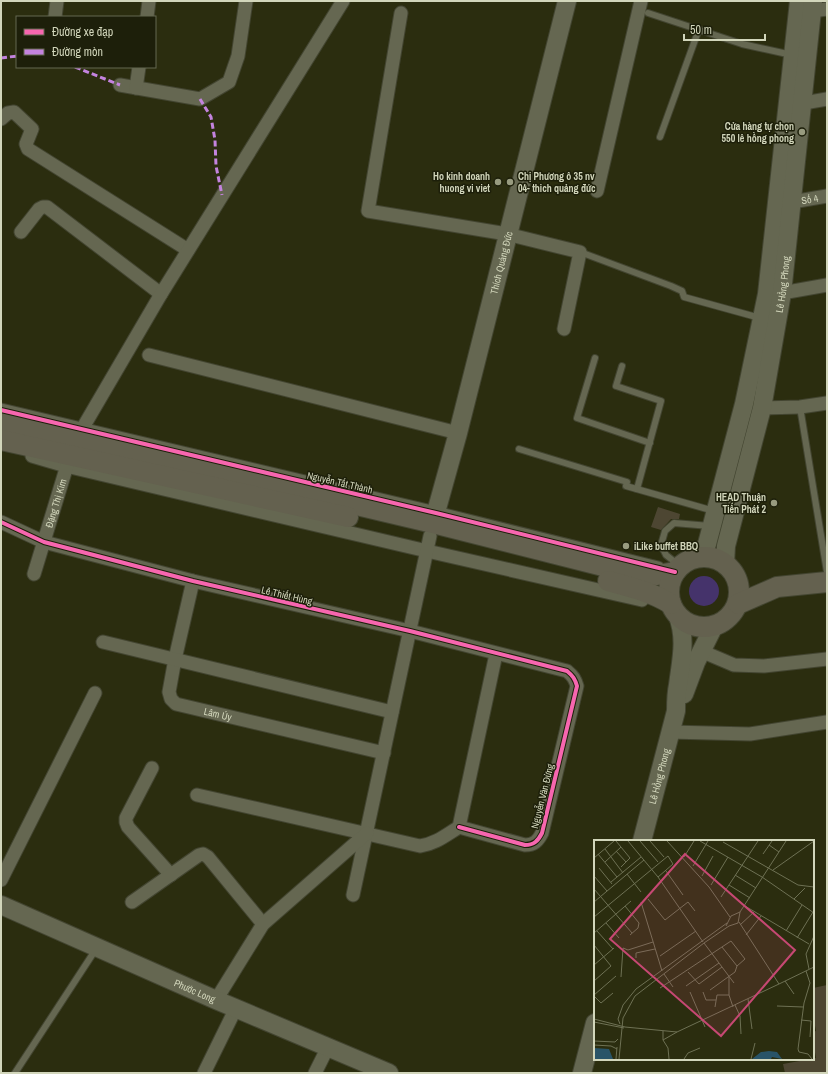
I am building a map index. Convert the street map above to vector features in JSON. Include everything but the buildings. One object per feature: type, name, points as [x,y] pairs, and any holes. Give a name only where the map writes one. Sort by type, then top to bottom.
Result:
[{"type":"main road","name":"Thích Quảng Đức","points":[[431,531],[458,433],[567,1]]},
{"type":"main road","name":"Lê Hồng Phong","points":[[725,564],[726,546],[762,408],[782,293],[792,202],[796,102],[793,56],[813,5]]},
{"type":"main road","name":"Lê Hồng Phong","points":[[699,557],[706,544],[744,404],[767,294],[796,102],[813,5]]},
{"type":"main road","points":[[744,404],[762,408]]},
{"type":"main road","name":"Nguyễn Tất Thành","points":[[1,421],[74,447],[431,531],[635,574],[657,575],[678,569]]},
{"type":"main road","name":"Nguyễn Tất Thành","points":[[1,440],[74,447]]},
{"type":"main road","name":"Nguyễn Tất Thành","points":[[431,531],[632,587],[661,597],[674,609]]},
{"type":"main road","points":[[699,557],[717,559],[725,564],[732,570],[739,587],[738,604],[734,612],[722,623],[714,626],[694,626],[684,621],[674,609],[669,593],[670,582],[678,569],[690,560],[699,557]]},
{"type":"main road","points":[[737,579],[777,587],[827,582]]},
{"type":"main road","points":[[738,604],[777,587]]},
{"type":"main road","name":"Lê Hồng Phong","points":[[674,609],[683,633],[683,647],[677,688],[676,711]]},
{"type":"main road","name":"Lê Hồng Phong","points":[[642,840],[676,711],[701,652],[714,626]]},
{"type":"main road","name":"Phước Long","points":[[1,905],[216,1000],[389,1073]]},
{"type":"main road","points":[[582,1073],[594,1027]]},
{"type":"street","points":[[55,16],[57,1]]},
{"type":"street","points":[[146,16],[149,1]]},
{"type":"street","points":[[120,85],[200,99],[229,82],[238,56],[246,1]]},
{"type":"street","name":"Đặng Thị Kim","points":[[34,574],[74,447],[161,294],[343,1]]},
{"type":"street","points":[[597,190],[641,1]]},
{"type":"street","points":[[401,13],[368,211],[507,234],[580,252],[564,329]]},
{"type":"street","points":[[136,88],[139,68]]},
{"type":"street","points":[[796,102],[827,99]]},
{"type":"street","points":[[1,119],[8,113],[14,112],[32,130],[26,144],[28,148],[188,250]]},
{"type":"street","name":"Số 4","points":[[792,202],[827,196]]},
{"type":"street","points":[[21,232],[39,209],[47,207],[161,294]]},
{"type":"street","points":[[782,293],[827,285]]},
{"type":"street","points":[[149,355],[458,433]]},
{"type":"street","points":[[762,408],[800,407],[827,403]]},
{"type":"street","name":"Nguyễn Tất Thành","points":[[1,410],[74,447],[431,531]]},
{"type":"street","name":"Nguyễn Tất Thành","points":[[1,449],[74,447]]},
{"type":"street","name":"Lê Thiết Hùng","points":[[1,522],[44,542],[193,582],[410,631],[567,671],[572,675]]},
{"type":"street","points":[[353,895],[431,531]]},
{"type":"street","name":"Lâm Úy","points":[[193,582],[169,692],[171,699],[176,704],[384,753]]},
{"type":"street","points":[[103,642],[392,712]]},
{"type":"street","points":[[701,652],[734,664],[764,666],[827,659]]},
{"type":"street","points":[[197,795],[420,846],[428,845],[459,827],[496,654]]},
{"type":"street","name":"Nguyễn Văn Đừng","points":[[459,827],[525,845],[532,845],[538,840],[542,833],[577,686],[572,675]]},
{"type":"street","points":[[1,880],[95,693]]},
{"type":"street","points":[[670,732],[750,734],[827,722]]},
{"type":"street","points":[[152,768],[126,818],[126,822],[128,827],[171,875]]},
{"type":"street","points":[[216,1000],[263,924],[366,833]]},
{"type":"street","points":[[132,902],[203,854],[208,857],[263,924]]},
{"type":"street","points":[[204,1073],[236,1008]]},
{"type":"street","points":[[315,1073],[328,1047]]},
{"type":"lane","points":[[648,12],[742,44],[793,56]]},
{"type":"lane","points":[[660,137],[698,29]]},
{"type":"lane","points":[[580,252],[671,286],[682,291],[684,297],[762,318]]},
{"type":"lane","points":[[595,358],[577,418],[650,443]]},
{"type":"lane","points":[[622,366],[616,386],[661,401],[637,489]]},
{"type":"lane","points":[[800,407],[827,572]]},
{"type":"lane","points":[[519,449],[627,482],[626,486],[713,518]]},
{"type":"lane","points":[[678,569],[666,555],[661,545],[665,531],[674,523],[713,518]]},
{"type":"lane","points":[[15,1073],[97,947]]},
{"type":"shaded area","points":[[704,576],[715,580],[719,591],[715,602],[704,606],[693,602],[689,591],[693,580]]},
{"type":"marked path","points":[[1,58],[16,56]]},
{"type":"marked path","points":[[78,68],[120,85]]},
{"type":"marked path","points":[[200,99],[211,117],[215,140],[216,166],[222,195]]},
{"type":"cycle path","points":[[1,410],[436,513],[675,572]]},
{"type":"cycle path","points":[[1,522],[44,542],[193,581],[410,631],[567,671],[574,678],[577,686],[542,833],[539,838],[535,842],[525,845],[459,827]]},
{"type":"place","name":"Cửa hàng tự chọn 550 lê hồng phong","points":[[802,132]]},
{"type":"place","name":"Ho kinh doanh huong vi viet","points":[[498,182]]},
{"type":"place","name":"Chị Phương ô 35 nv 04- thich quảng đức","points":[[510,182]]},
{"type":"place","name":"HEAD Thuận Tiến Phát 2","points":[[774,503]]},
{"type":"place","name":"iLike buffet BBQ","points":[[626,546]]}]
